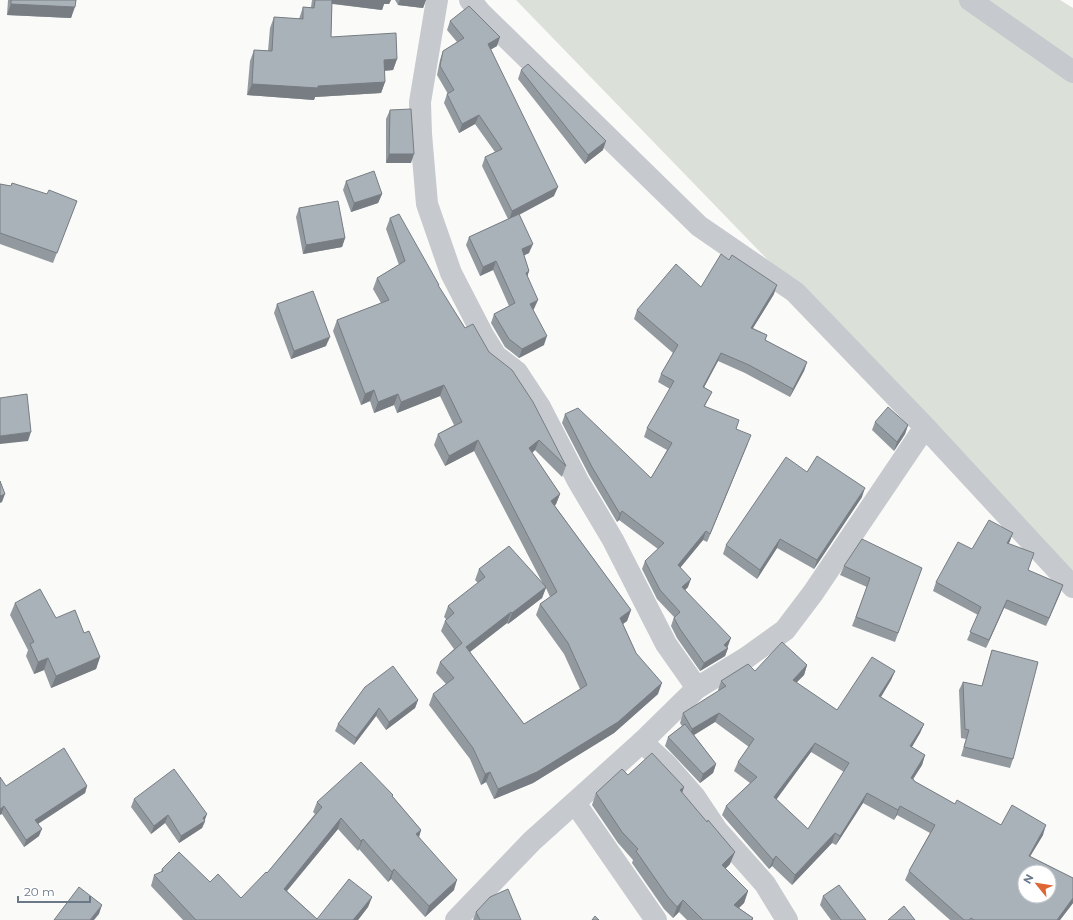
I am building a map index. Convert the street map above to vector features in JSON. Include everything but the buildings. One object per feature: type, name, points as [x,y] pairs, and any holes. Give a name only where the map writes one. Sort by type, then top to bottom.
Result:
[{"type":"street","points":[[437,0],[420,102],[421,134],[427,204],[451,273],[483,335],[496,356],[517,372],[540,407],[578,481],[613,540],[666,644],[697,688]]},
{"type":"street","points":[[470,0],[481,13],[699,226],[795,292],[925,427],[1073,587]]},
{"type":"street","points":[[970,0],[1073,72]]},
{"type":"street","points":[[456,920],[532,841],[642,742],[697,688],[746,658],[785,630],[813,593],[925,427]]},
{"type":"street","points":[[642,742],[666,764],[695,797],[717,830],[765,884],[787,920]]},
{"type":"street","points":[[575,803],[656,920]]},
{"type":"shaded area","points":[[516,0],[1060,0],[1073,8],[1073,575]]}]
